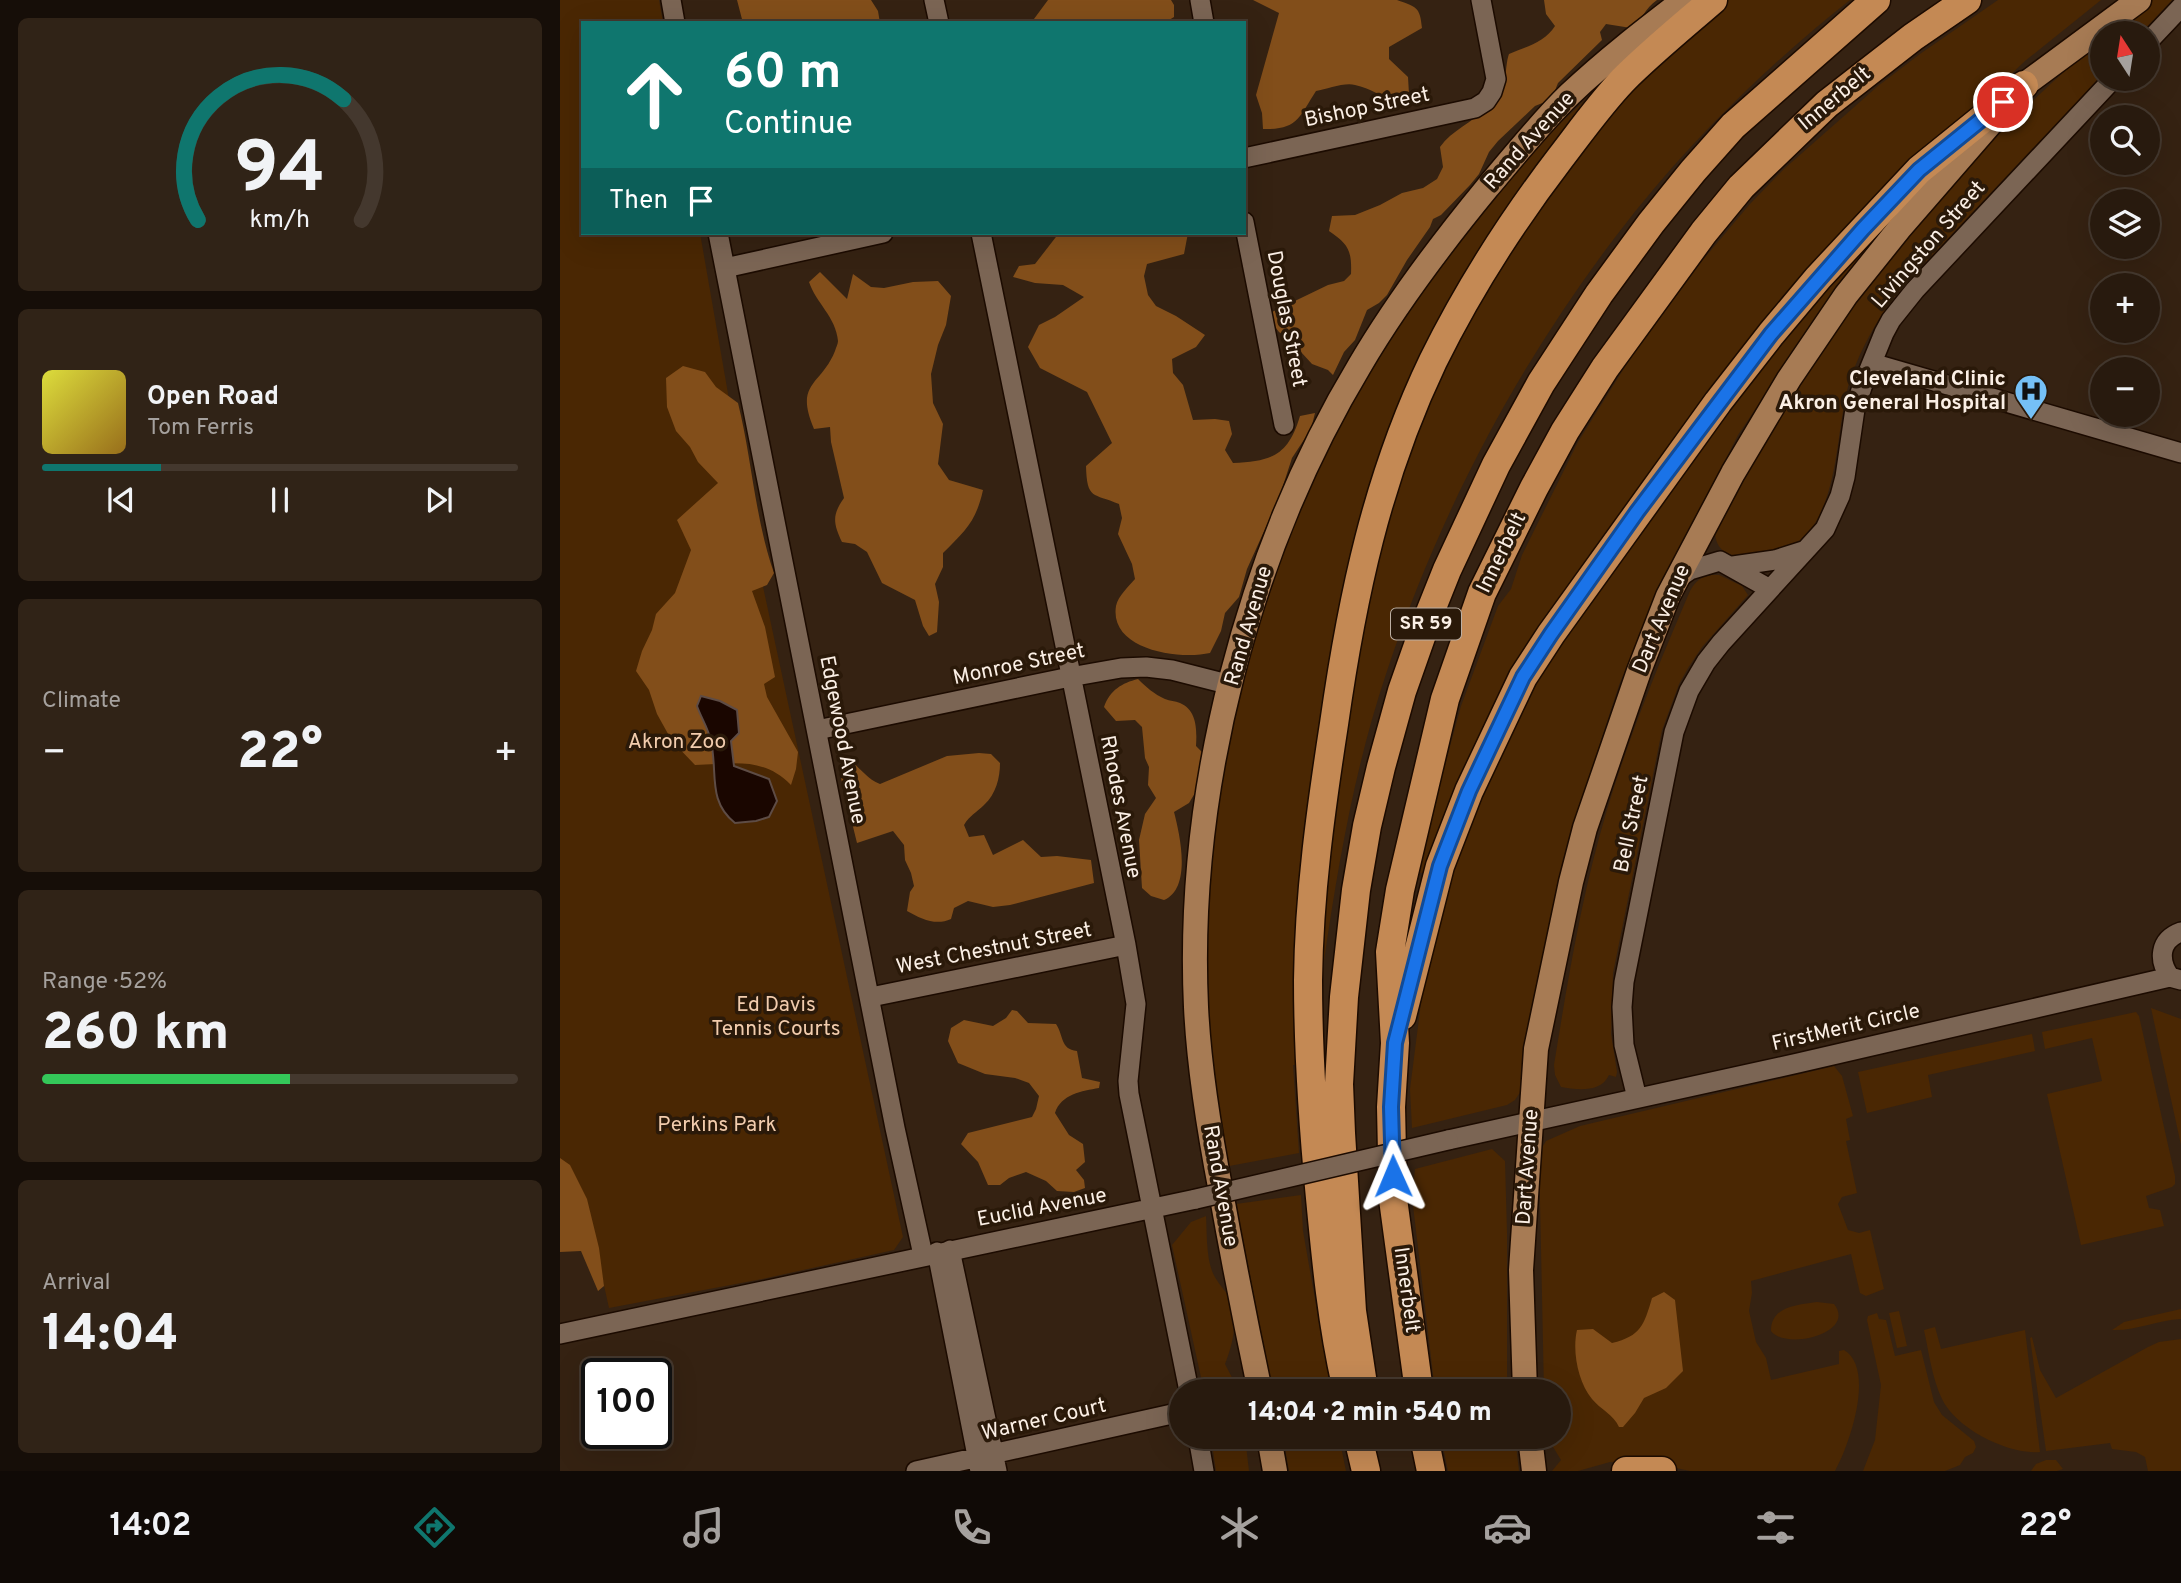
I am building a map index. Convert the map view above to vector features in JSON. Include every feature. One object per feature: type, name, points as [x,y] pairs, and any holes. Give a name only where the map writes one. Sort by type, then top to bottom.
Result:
[{"type":"highway","points":[[1345,1379],[1338,1348],[1323,1234],[1310,1091],[1308,978],[1319,840],[1329,757],[1346,636],[1365,551],[1408,417],[1432,363],[1492,254],[1543,181],[1620,83],[1713,0]]},
{"type":"highway","name":"Innerbelt","points":[[1362,1379],[1352,1311],[1340,1133],[1339,1084],[1344,997],[1356,890],[1367,826],[1402,691],[1427,621],[1447,570],[1496,464],[1541,383],[1606,285],[1668,202],[1732,126],[1876,0]]},
{"type":"highway","name":"Innerbelt","points":[[1417,1379],[1393,1199],[1391,1107],[1395,1043],[1390,952],[1399,890],[1445,699],[1482,593],[1558,442],[1605,368],[1663,285],[1741,187],[1827,104],[1913,37],[1967,0]]},
{"type":"highway","points":[[1395,1043],[1440,866],[1469,791],[1523,677],[1551,634],[1718,402],[1818,278],[1919,170],[2024,85]]},
{"type":"highway","points":[[1361,1449],[1366,1471]]},
{"type":"highway","points":[[1375,1449],[1380,1471]]},
{"type":"highway","points":[[1426,1449],[1431,1471]]},
{"type":"highway","points":[[1626,1471],[1662,1471]]},
{"type":"main road","name":"Rand Avenue","points":[[1257,1379],[1202,1091],[1195,954],[1203,839],[1219,735],[1245,629],[1277,534],[1301,479],[1334,411],[1382,328],[1449,233],[1539,127],[1569,95],[1619,51],[1684,0]]},
{"type":"main road","name":"Dart Avenue","points":[[1525,1379],[1521,1270],[1536,1049],[1585,828],[1668,596],[1732,472],[1789,379],[1846,295],[1899,229],[2024,85],[2139,0]]},
{"type":"main road","points":[[1271,1449],[1275,1471]]},
{"type":"main road","points":[[1532,1449],[1534,1469]]},
{"type":"street","points":[[671,0],[675,21]]},
{"type":"street","points":[[934,0],[939,21]]},
{"type":"street","points":[[1200,0],[1204,21]]},
{"type":"street","name":"Bishop Street","points":[[1246,158],[1475,108],[1486,101],[1496,79],[1481,0]]},
{"type":"street","points":[[2160,29],[2181,7]]},
{"type":"street","name":"Livingston Street","points":[[1770,589],[1825,529],[1840,496],[1855,409],[1891,320],[1915,290],[2102,91]]},
{"type":"street","name":"Douglas Street","points":[[1246,232],[1284,425]]},
{"type":"street","name":"Edgewood Avenue","points":[[718,235],[895,1128],[937,1252],[987,1463]]},
{"type":"street","points":[[725,268],[874,235]]},
{"type":"street","name":"Rhodes Avenue","points":[[981,235],[1126,945],[1136,1004],[1129,1094],[1187,1379]]},
{"type":"street","points":[[1872,363],[2181,453]]},
{"type":"street","points":[[1707,522],[1710,541],[1726,564],[1770,589]]},
{"type":"street","points":[[1677,579],[1690,570],[1775,560],[1807,550]]},
{"type":"street","name":"Bell Street","points":[[1637,1098],[1624,1045],[1624,982],[1674,732],[1689,691],[1706,662],[1770,589]]},
{"type":"street","name":"Monroe Street","points":[[817,730],[1121,668],[1172,670],[1231,685]]},
{"type":"street","name":"FirstMerit Circle","points":[[1532,1122],[2176,979],[2162,962],[2161,954],[2168,939],[2181,932]]},
{"type":"street","name":"West Chestnut Street","points":[[871,997],[1126,945]]},
{"type":"street","name":"Euclid Avenue","points":[[560,1334],[937,1252],[1153,1209],[1532,1122]]},
{"type":"street","name":"Warner Court","points":[[916,1471],[987,1463],[1169,1415]]},
{"type":"street","points":[[1200,1449],[1204,1471]]},
{"type":"green space","name":"Akron Zoo","points":[[560,0],[659,0],[663,21],[581,21],[581,235],[700,235],[756,554],[903,1237],[894,1250],[609,1308],[592,1231],[560,1238]]},
{"type":"green space","points":[[737,0],[871,0],[878,11],[880,21],[742,21]]},
{"type":"green space","points":[[1048,0],[1171,0],[1174,5],[1174,17],[1167,21],[1032,21]]},
{"type":"green space","points":[[1253,0],[1397,0],[1413,6],[1420,15],[1422,28],[1389,47],[1389,59],[1408,77],[1409,94],[1394,98],[1355,85],[1336,86],[1316,91],[1301,115],[1291,124],[1275,129],[1263,129],[1262,113],[1256,95],[1279,13]]},
{"type":"green space","points":[[1544,0],[1657,0],[1631,28],[1606,24],[1600,32],[1602,40],[1558,83],[1554,93],[1545,102],[1535,106],[1498,141],[1470,185],[1441,215],[1433,219],[1387,295],[1367,310],[1355,340],[1344,352],[1333,375],[1328,370],[1312,364],[1272,323],[1272,312],[1328,285],[1344,281],[1351,274],[1348,248],[1329,231],[1332,216],[1355,215],[1402,193],[1423,188],[1437,179],[1443,167],[1440,147],[1493,100],[1504,80],[1509,54],[1541,40],[1555,26],[1546,14]]},
{"type":"green space","points":[[1722,0],[1850,0],[1755,82],[1697,141],[1642,203],[1579,286],[1513,391],[1455,501],[1429,558],[1386,674],[1365,744],[1349,816],[1324,961],[1317,960],[1321,873],[1375,534],[1467,309],[1609,106]]},
{"type":"green space","points":[[1998,0],[2101,0],[2025,61],[1945,137],[1631,506],[1431,874],[1416,872],[1461,706],[1498,606],[1511,589],[1522,555],[1578,442],[1633,354],[1702,261],[1749,205],[1784,169],[1878,86]]},
{"type":"green space","points":[[2151,0],[2172,0],[2152,21],[2124,21]]},
{"type":"green space","points":[[2090,49],[2090,88],[1902,287],[1865,343],[1850,380],[1825,503],[1814,525],[1798,542],[1777,553],[1737,556],[1725,552],[1716,538],[1715,523],[1784,402],[1876,275],[1945,191],[2060,75]]},
{"type":"green space","points":[[1591,95],[1596,100],[1490,246],[1363,535],[1299,1065],[1293,1065],[1299,1153],[1224,1167],[1206,1034],[1204,981],[1215,810],[1252,636],[1314,472],[1412,296],[1535,146]]},
{"type":"green space","points":[[1924,184],[1819,314],[1738,435],[1671,565],[1619,685],[1576,817],[1563,866],[1521,1091],[1515,1100],[1507,1105],[1412,1128],[1410,1089],[1427,956],[1475,792],[1563,630],[1787,327]]},
{"type":"green space","points":[[1057,235],[1188,235],[1184,254],[1147,264],[1144,276],[1148,295],[1156,306],[1205,335],[1196,347],[1172,359],[1173,373],[1183,385],[1193,420],[1229,421],[1232,434],[1225,450],[1233,463],[1268,458],[1277,454],[1290,440],[1300,416],[1315,413],[1311,429],[1292,458],[1279,498],[1247,569],[1239,597],[1225,613],[1221,631],[1210,653],[1181,655],[1149,649],[1123,633],[1117,621],[1117,602],[1135,579],[1132,564],[1118,534],[1122,518],[1119,504],[1093,494],[1088,485],[1086,466],[1112,443],[1087,392],[1040,368],[1028,347],[1039,325],[1084,297],[1063,285],[1035,283],[1013,277],[1019,266],[1035,264]]},
{"type":"green space","points":[[820,272],[847,299],[853,274],[871,287],[884,288],[913,282],[938,281],[951,296],[946,325],[931,374],[933,403],[943,424],[938,464],[949,480],[983,490],[969,525],[943,553],[943,567],[935,584],[939,602],[937,632],[929,636],[915,600],[882,583],[867,552],[855,544],[842,542],[837,530],[837,509],[844,498],[830,427],[814,429],[807,402],[808,393],[829,362],[838,342],[834,325],[809,282]]},
{"type":"green space","points":[[683,366],[705,372],[716,387],[738,403],[762,532],[774,573],[767,585],[752,591],[765,627],[775,677],[764,684],[767,697],[798,752],[791,785],[780,776],[758,766],[734,763],[695,765],[672,741],[657,714],[649,690],[636,671],[656,614],[675,593],[691,550],[677,520],[718,483],[698,462],[690,447],[676,431],[667,407],[666,378]]},
{"type":"green space","points":[[1719,575],[1742,586],[1748,595],[1702,647],[1688,668],[1679,684],[1662,730],[1613,973],[1611,1034],[1616,1077],[1609,1075],[1600,1085],[1588,1089],[1561,1087],[1554,1065],[1559,1033],[1583,904],[1607,810],[1625,754],[1690,591],[1699,580]]},
{"type":"green space","points":[[1138,679],[1157,695],[1180,703],[1190,710],[1196,727],[1196,746],[1205,755],[1210,768],[1189,803],[1174,812],[1181,847],[1181,873],[1173,894],[1164,900],[1151,896],[1142,888],[1139,840],[1145,814],[1156,798],[1148,785],[1149,767],[1145,758],[1142,727],[1135,720],[1116,721],[1104,707],[1117,688]]},
{"type":"green space","points":[[991,754],[1000,763],[999,774],[992,796],[964,825],[969,837],[984,835],[993,855],[1023,840],[1041,857],[1091,860],[1094,883],[1010,905],[993,907],[968,901],[954,908],[951,919],[934,922],[923,919],[907,911],[910,892],[914,886],[905,860],[904,845],[893,831],[857,843],[840,774],[841,764],[847,759],[880,784],[947,756]]},
{"type":"green space","points":[[2151,1008],[2181,1019],[2181,1145]]},
{"type":"green space","points":[[1012,1010],[1017,1011],[1028,1023],[1056,1024],[1065,1045],[1077,1051],[1082,1078],[1100,1082],[1099,1088],[1079,1092],[1062,1101],[1055,1113],[1069,1135],[1083,1144],[1085,1162],[1076,1170],[1084,1180],[1085,1188],[1074,1192],[1057,1191],[1046,1181],[1026,1172],[1009,1178],[1000,1185],[988,1185],[978,1162],[961,1144],[968,1133],[1032,1117],[1036,1109],[1039,1096],[1029,1083],[985,1074],[958,1063],[948,1041],[951,1028],[964,1020],[993,1026],[1006,1018]]},
{"type":"green space","points":[[2136,1012],[2175,1184],[2146,1196],[2149,1208],[2160,1210],[2164,1226],[2081,1245],[2047,1094],[2102,1081],[2092,1038],[2045,1049],[2042,1032]]},
{"type":"green space","points":[[2032,1034],[2035,1051],[1928,1075],[1932,1097],[1867,1113],[1858,1072]]},
{"type":"green space","points":[[1834,1066],[1842,1076],[1853,1116],[1846,1119],[1850,1140],[1846,1141],[1857,1193],[1842,1197],[1838,1204],[1848,1230],[1859,1233],[1870,1230],[1884,1289],[1866,1296],[1860,1293],[1851,1254],[1751,1281],[1749,1311],[1756,1342],[1766,1358],[1771,1380],[1839,1364],[1839,1351],[1844,1350],[1853,1360],[1858,1373],[1857,1408],[1847,1444],[1835,1471],[1690,1471],[1643,1461],[1610,1462],[1578,1471],[1552,1471],[1561,1460],[1554,1449],[1571,1449],[1571,1379],[1544,1379],[1539,1153],[1546,1141],[1580,1126]]},
{"type":"green space","points":[[1492,1149],[1505,1161],[1507,1379],[1434,1379],[1412,1197],[1415,1169]]},
{"type":"green space","points":[[560,1158],[570,1165],[587,1199],[599,1248],[604,1286],[598,1291],[581,1251],[560,1252]]},
{"type":"green space","points":[[1301,1195],[1303,1231],[1329,1379],[1271,1379],[1236,1204]]},
{"type":"green space","points":[[1206,1216],[1212,1271],[1231,1303],[1233,1338],[1225,1364],[1233,1379],[1201,1379],[1172,1245],[1191,1222]]},
{"type":"green space","points":[[1664,1292],[1675,1300],[1683,1371],[1666,1388],[1644,1398],[1623,1427],[1619,1427],[1592,1399],[1583,1384],[1576,1357],[1577,1330],[1593,1329],[1612,1343],[1629,1337],[1640,1328],[1652,1298]]},
{"type":"green space","points":[[1817,1302],[1834,1304],[1839,1314],[1836,1323],[1828,1331],[1804,1339],[1790,1339],[1779,1337],[1771,1331],[1775,1316],[1786,1308]]},
{"type":"green space","points":[[2181,1309],[2181,1319],[2112,1330],[2124,1322]]},
{"type":"green space","points":[[1899,1311],[1907,1346],[1897,1348],[1889,1313]]},
{"type":"green space","points":[[1877,1313],[1879,1319],[1886,1320],[1895,1356],[1921,1350],[1934,1402],[1942,1415],[1974,1441],[1976,1447],[1973,1453],[1965,1457],[1960,1465],[1945,1471],[1863,1471],[1875,1440],[1881,1385],[1867,1320],[1868,1316]]},
{"type":"green space","points":[[1935,1327],[1941,1349],[2025,1330],[2040,1452],[2014,1449],[1985,1438],[1971,1430],[1949,1410],[1936,1383],[1924,1330]]},
{"type":"green space","points":[[2032,1337],[2040,1370],[2056,1398],[2148,1347],[2159,1342],[2181,1339],[2181,1471],[2148,1471],[2145,1457],[2136,1452],[2112,1449],[2110,1443],[2046,1451],[2030,1338]]},
{"type":"green space","points":[[1213,1449],[1246,1449],[1249,1471],[1216,1471]]},
{"type":"green space","points":[[1285,1449],[1341,1449],[1346,1471],[1289,1471]]},
{"type":"green space","points":[[1443,1449],[1516,1449],[1519,1471],[1448,1471]]},
{"type":"green space","points":[[2056,1460],[2063,1469],[2031,1471],[2036,1464]]},
{"type":"shaded area","points":[[701,696],[720,701],[737,710],[739,733],[731,741],[734,766],[769,779],[777,801],[769,817],[735,823],[720,805],[715,786],[710,737],[697,706]]},
{"type":"place","name":"Cleveland Clinic Akron General Hospital","points":[[2031,421]]},
{"type":"route","points":[[1393,1176],[1391,1107],[1395,1043],[1440,866],[1469,791],[1523,677],[1637,512],[1771,334],[1818,278],[1919,170],[2003,102]]},
{"type":"park label","name":"Ed Davis Tennis Courts","points":[[776,1017]]},
{"type":"park label","name":"Perkins Park","points":[[717,1125]]}]
